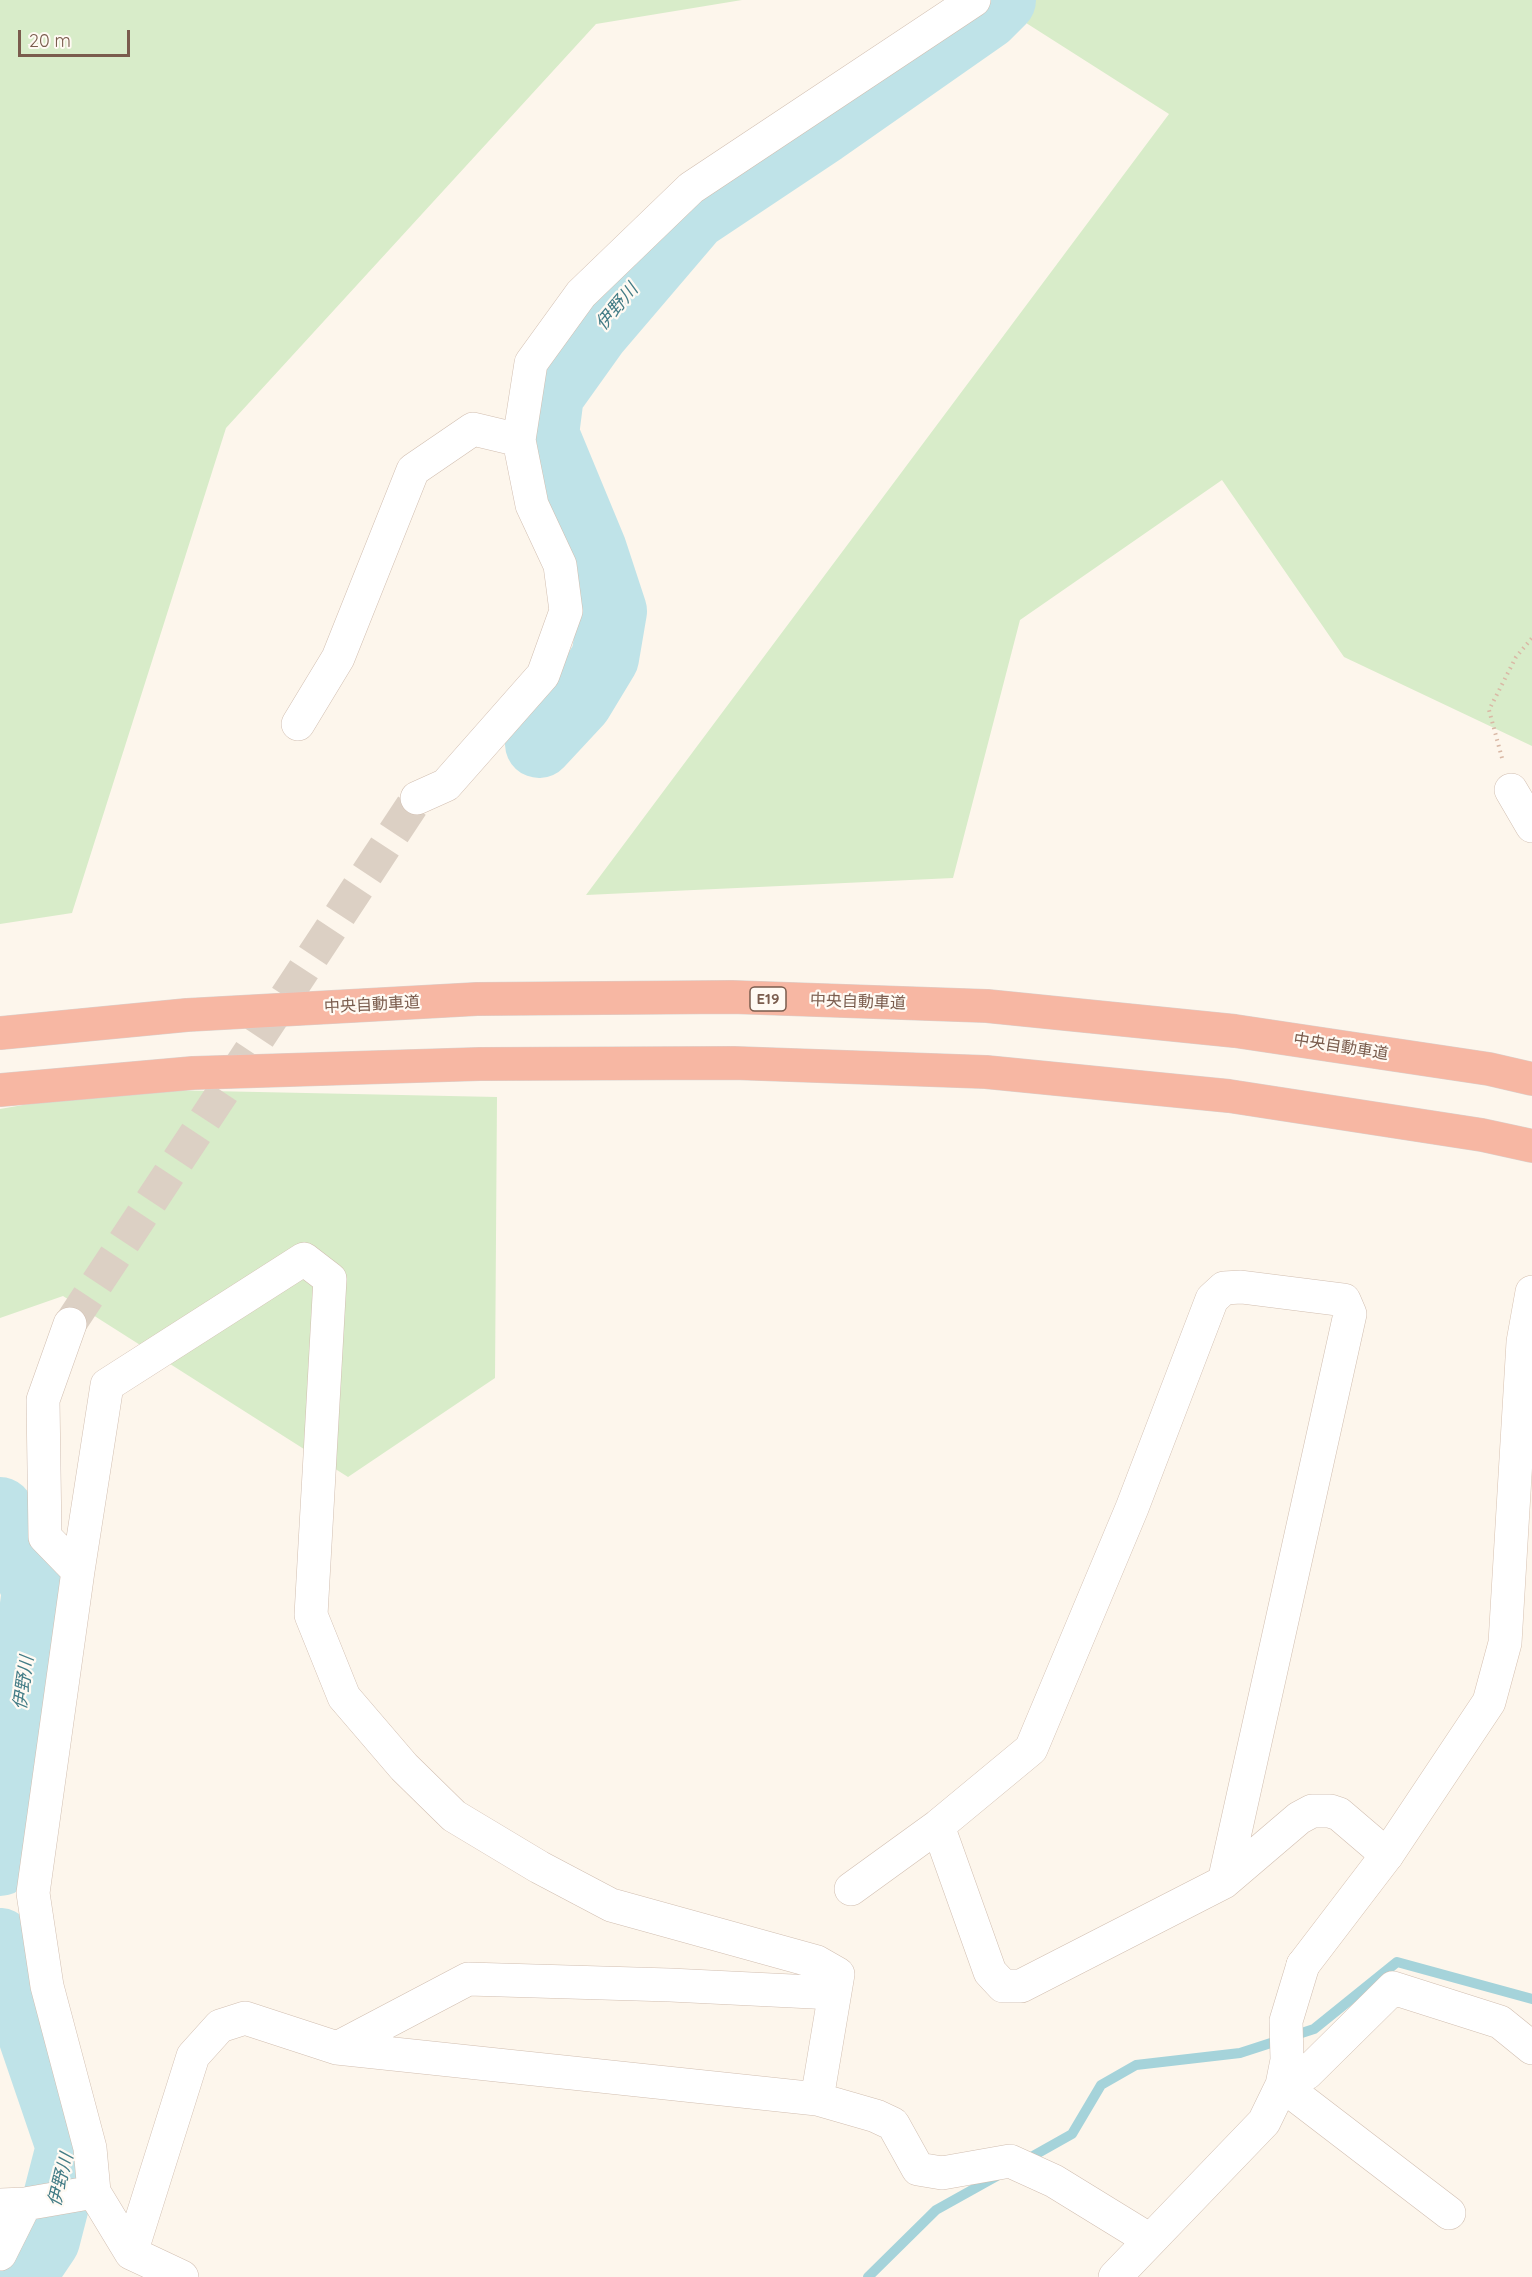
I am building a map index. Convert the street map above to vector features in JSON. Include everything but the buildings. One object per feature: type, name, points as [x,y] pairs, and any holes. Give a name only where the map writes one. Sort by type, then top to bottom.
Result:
[{"type":"highway","name":"中央自動車道","points":[[0,1033],[187,1015],[477,999],[732,997],[987,1006],[1224,1029],[1490,1069],[1532,1079]]},
{"type":"highway","points":[[0,1090],[193,1073],[480,1064],[734,1063],[986,1071],[1229,1096],[1482,1135],[1532,1146]]},
{"type":"street","points":[[417,798],[446,784],[543,675],[566,611],[560,565],[532,505],[519,440],[531,363],[582,294],[691,188],[974,0]]},
{"type":"street","points":[[298,724],[338,657],[413,470],[473,429],[519,440]]},
{"type":"street","points":[[1511,790],[1532,826]]},
{"type":"street","points":[[182,2277],[131,2253],[94,2192],[90,2148],[47,1986],[33,1893],[107,1385],[304,1259],[330,1279],[311,1615],[344,1697],[404,1767],[454,1816],[538,1867],[611,1905],[817,1962],[838,1974],[817,2099]]},
{"type":"street","points":[[851,1889],[938,1826],[1031,1749],[1132,1508],[1212,1299],[1224,1288],[1241,1287],[1344,1300],[1350,1314],[1224,1882]]},
{"type":"street","points":[[1114,2277],[1264,2122],[1285,2073],[1286,2021],[1302,1965],[1387,1855],[1489,1702],[1505,1643],[1523,1342],[1532,1292]]},
{"type":"street","points":[[70,1324],[43,1400],[45,1537],[78,1572]]},
{"type":"street","points":[[938,1826],[990,1972],[1003,1986],[1021,1986],[1224,1882],[1299,1818],[1312,1811],[1330,1811],[1339,1814],[1387,1855]]},
{"type":"street","points":[[337,2048],[468,1978],[670,1984],[833,1993]]},
{"type":"street","points":[[1285,2073],[1307,2073],[1393,1988],[1500,2022],[1532,2048]]},
{"type":"street","points":[[131,2253],[193,2056],[220,2026],[245,2018],[337,2048],[817,2099],[876,2116],[893,2124],[918,2169],[942,2174],[1010,2161],[1054,2181],[1150,2240]]},
{"type":"street","points":[[1285,2073],[1449,2214]]},
{"type":"street","points":[[0,2254],[12,2204],[94,2192]]},
{"type":"path","points":[[1511,790],[1490,710],[1516,657],[1532,638]]},
{"type":"green space","points":[[0,0],[742,0],[596,24],[226,428],[72,913],[0,924]]},
{"type":"green space","points":[[990,0],[1532,0],[1532,746],[1344,657],[1222,480],[1020,620],[953,878],[586,895],[1169,114]]},
{"type":"green space","points":[[115,1089],[497,1097],[495,1378],[348,1477],[63,1296],[0,1318],[0,1109]]},
{"type":"waterway","name":"伊野川","points":[[539,744],[579,701],[605,658],[613,611],[593,550],[545,434],[550,395],[595,332],[694,216],[823,130],[986,16],[1002,0]]},
{"type":"waterway","name":"伊野川","points":[[0,1511],[36,1590],[0,1862]]},
{"type":"waterway","name":"伊野川","points":[[0,1942],[70,2147],[46,2240],[21,2277]]},
{"type":"waterway","points":[[1024,2161],[1072,2134],[1101,2085],[1136,2065],[1240,2053],[1314,2029],[1397,1962],[1532,1999]]},
{"type":"waterway","points":[[868,2277],[936,2210],[997,2176]]},
{"type":"tunnel","points":[[70,1324],[417,798]]}]
